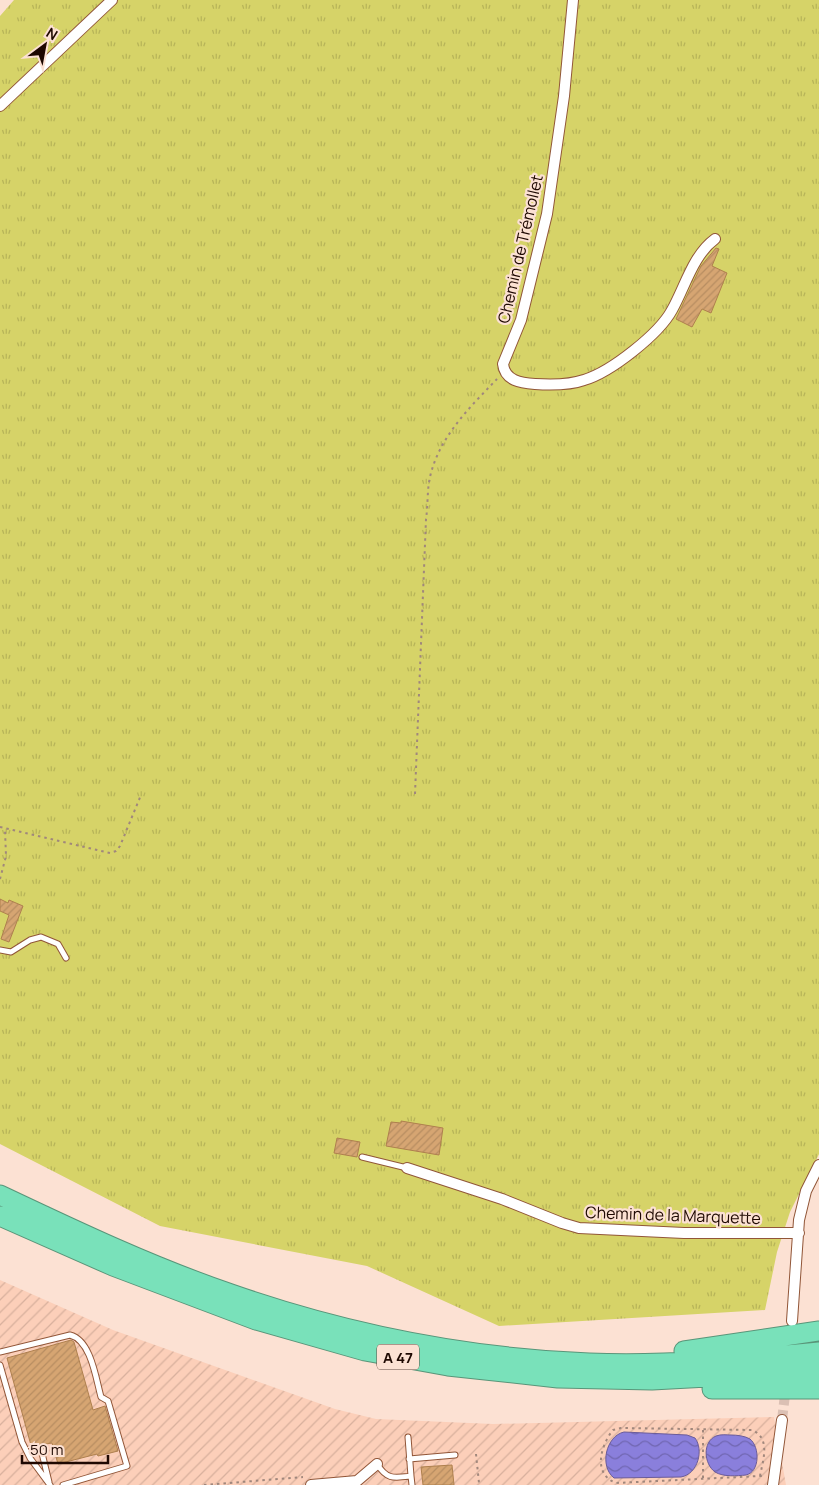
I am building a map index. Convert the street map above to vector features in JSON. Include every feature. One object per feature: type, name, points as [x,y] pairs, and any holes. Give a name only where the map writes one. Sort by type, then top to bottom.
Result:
[{"type":"highway","name":"A 47","points":[[0,1195],[118,1250],[231,1294],[339,1327],[438,1348],[491,1355],[589,1363],[650,1372],[745,1359],[819,1352]]},
{"type":"highway","name":"A 47","points":[[0,1216],[114,1266],[256,1320],[365,1351],[448,1366],[558,1378],[650,1372],[819,1371]]},
{"type":"highway","points":[[819,1330],[677,1352],[650,1372],[674,1389],[819,1389]]},
{"type":"street","points":[[0,106],[112,0]]},
{"type":"street","name":"Chemin de Trémollet","points":[[504,372],[503,364],[521,320],[547,214],[564,96],[573,0]]},
{"type":"street","points":[[504,372],[518,381],[535,384],[560,384],[584,380],[612,367],[632,352],[666,319],[694,265],[715,238]]},
{"type":"street","points":[[792,1320],[799,1220],[806,1191],[819,1165]]},
{"type":"street","name":"Chemin de la Marquette","points":[[407,1168],[502,1199],[579,1228],[684,1233],[799,1233]]},
{"type":"street","points":[[773,1485],[782,1420]]},
{"type":"street","points":[[310,1480],[357,1481],[377,1464]]},
{"type":"lane","points":[[0,950],[11,952],[30,940],[41,937],[58,944],[66,958]]},
{"type":"lane","points":[[362,1157],[407,1168]]},
{"type":"lane","points":[[0,1352],[70,1335],[80,1339],[90,1355],[100,1397],[108,1401],[127,1466],[63,1485]]},
{"type":"lane","points":[[0,1365],[22,1442],[30,1458],[50,1485],[41,1449]]},
{"type":"lane","points":[[408,1438],[412,1485]]},
{"type":"lane","points":[[409,1459],[455,1455]]},
{"type":"lane","points":[[377,1464],[382,1471],[392,1478],[411,1476]]},
{"type":"path","points":[[415,794],[426,519],[430,477],[442,446],[453,427],[504,372]]},
{"type":"path","points":[[0,827],[110,853],[116,851],[120,846],[141,795]]},
{"type":"path","points":[[0,879],[6,856],[5,829]]},
{"type":"path","points":[[760,1476],[765,1447],[764,1440],[759,1433],[752,1430],[621,1428],[613,1430],[603,1444],[601,1465],[605,1476],[616,1483],[760,1476],[767,1475]]},
{"type":"path","points":[[703,1429],[703,1478]]},
{"type":"path","points":[[476,1454],[479,1483]]},
{"type":"path","points":[[204,1485],[310,1480]]},
{"type":"shaded area","points":[[0,1280],[113,1330],[335,1409],[376,1419],[493,1424],[774,1417],[786,1485],[0,1485]]},
{"type":"green space","points":[[14,0],[819,0],[819,1154],[790,1212],[777,1252],[765,1310],[499,1326],[367,1266],[160,1226],[0,1144],[0,16]]},
{"type":"water","points":[[624,1432],[687,1435],[695,1438],[699,1449],[698,1461],[692,1471],[681,1477],[614,1478],[609,1473],[607,1466],[607,1452],[613,1439]]},
{"type":"water","points":[[718,1435],[741,1436],[750,1439],[756,1448],[757,1459],[754,1469],[746,1475],[734,1476],[715,1472],[707,1459],[708,1443]]},
{"type":"building","points":[[716,248],[719,249],[712,266],[727,273],[711,313],[702,309],[692,327],[676,319],[701,266]]},
{"type":"building","points":[[0,899],[8,903],[9,900],[23,906],[9,942],[1,939],[9,915],[0,911]]},
{"type":"building","points":[[401,1121],[443,1128],[439,1155],[386,1146],[391,1122],[401,1123]]},
{"type":"building","points":[[337,1138],[360,1142],[357,1157],[334,1153]]},
{"type":"building","points":[[71,1340],[74,1342],[93,1410],[105,1406],[118,1451],[98,1456],[97,1454],[58,1464],[52,1443],[40,1445],[32,1449],[7,1358]]},
{"type":"building","points":[[452,1465],[454,1485],[423,1485],[421,1467]]},
{"type":"tunnel","points":[[782,1420],[786,1386]]}]
